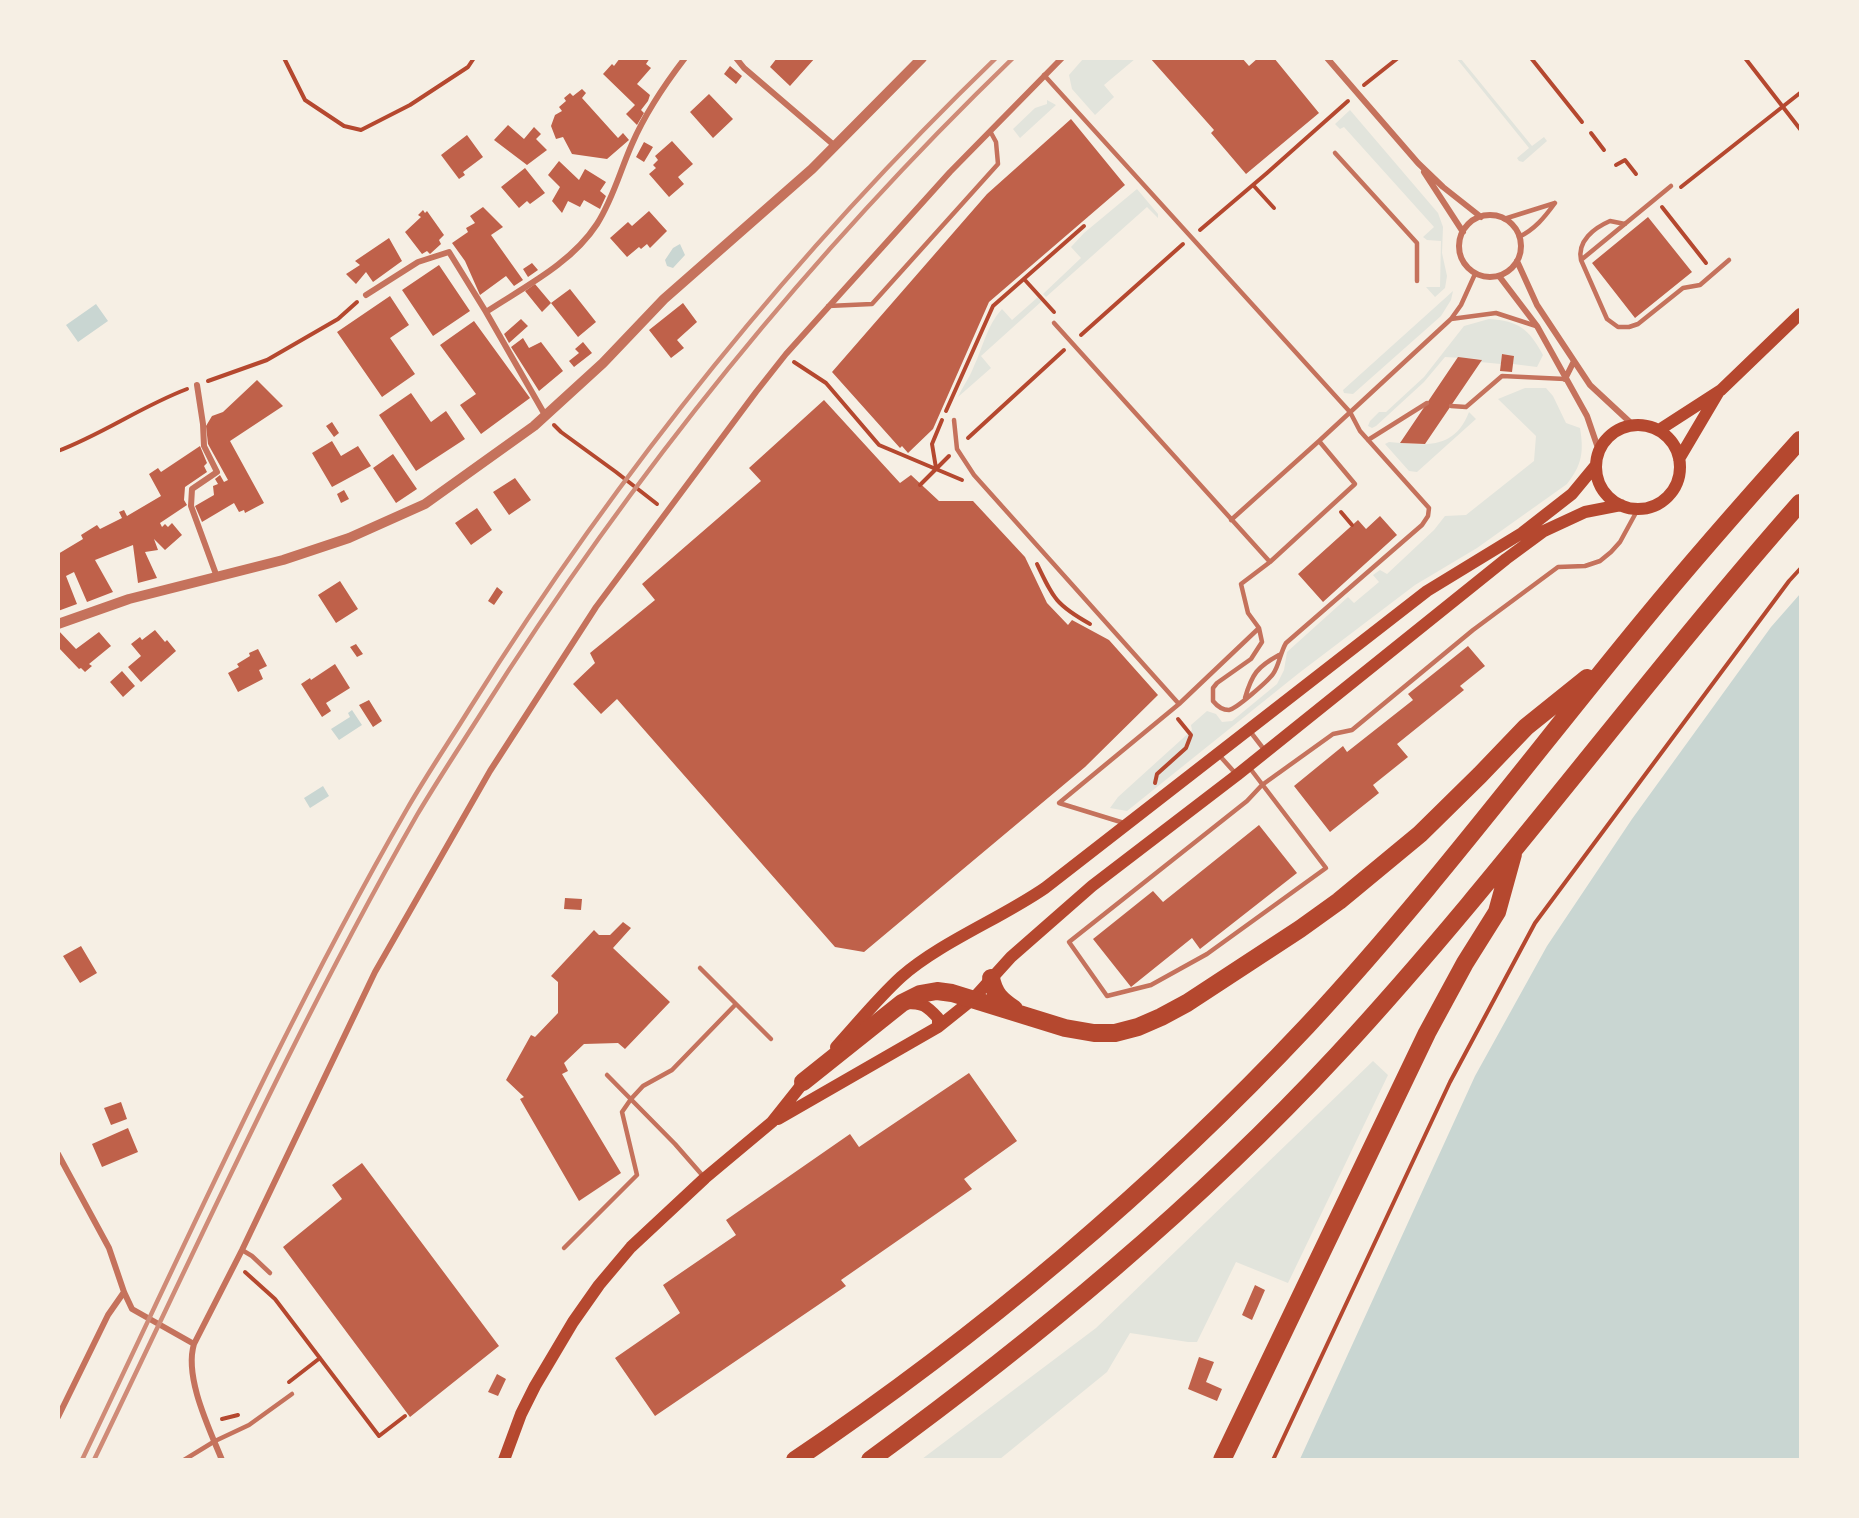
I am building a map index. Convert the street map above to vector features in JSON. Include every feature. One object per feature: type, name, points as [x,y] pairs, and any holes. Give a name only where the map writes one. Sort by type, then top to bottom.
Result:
[{"type":"highway","points":[[795,1460],[906,1382],[1015,1296],[1114,1212],[1213,1121],[1306,1027],[1388,935],[1700,553],[1800,440]]},
{"type":"highway","points":[[870,1460],[995,1367],[1142,1245],[1240,1153],[1336,1056],[1422,960],[1728,585],[1800,503]]},
{"type":"highway","points":[[803,1082],[902,1003],[920,994],[937,991],[973,999],[1065,1028],[1094,1033],[1115,1033],[1145,1024],[1187,1003],[1300,929],[1370,876],[1420,834],[1526,727],[1614,657]]},
{"type":"highway","points":[[1222,1460],[1427,1033],[1465,963],[1497,912],[1515,848]]},
{"type":"highway","points":[[991,978],[994,990],[1002,1000],[1023,1014]]},
{"type":"main road","points":[[1659,430],[1721,390],[1800,314]]},
{"type":"main road","points":[[1679,459],[1721,390]]},
{"type":"main road","points":[[1644,425],[1659,430],[1671,441],[1679,459],[1678,479],[1674,489],[1659,503],[1638,509],[1622,505],[1605,493],[1597,475],[1596,465],[1599,451],[1608,437],[1623,427],[1644,425]]},
{"type":"main road","points":[[772,1122],[803,1082],[901,977],[930,956],[1046,888],[1427,591],[1530,526],[1572,494],[1596,465]]},
{"type":"main road","points":[[504,1460],[521,1414],[535,1386],[573,1322],[599,1285],[631,1247],[705,1178],[772,1122],[938,1028],[973,999],[1011,957],[1092,886],[1237,775],[1544,531],[1585,512],[1622,505]]},
{"type":"main road","points":[[902,1003],[922,1003],[938,1018],[938,1028]]},
{"type":"street","points":[[486,312],[565,260],[596,226],[615,190],[632,144],[668,81],[685,58]]},
{"type":"street","points":[[736,58],[744,68],[835,146]]},
{"type":"street","points":[[58,624],[129,599],[283,560],[350,538],[425,504],[534,426],[603,363],[664,299],[812,169],[922,58]]},
{"type":"street","points":[[222,1460],[192,1372],[191,1354],[194,1344],[242,1250],[375,972],[490,771],[596,607],[756,392],[828,306],[942,180],[1062,58]]},
{"type":"street","points":[[1327,58],[1418,162],[1443,187],[1481,217]]},
{"type":"street","points":[[1418,162],[1463,232]]},
{"type":"street","points":[[1481,217],[1504,219],[1511,224],[1519,237],[1521,245],[1517,261],[1499,276],[1475,274],[1462,260],[1460,241],[1463,232],[1467,225],[1481,217]]},
{"type":"street","points":[[366,294],[418,262],[449,252],[545,415]]},
{"type":"street","points":[[1517,261],[1537,305],[1590,385],[1633,425]]},
{"type":"street","points":[[1499,276],[1537,326],[1587,416],[1599,451]]},
{"type":"street","points":[[1565,379],[1574,361]]},
{"type":"street","points":[[197,385],[204,446],[217,472],[192,489],[191,506],[217,577]]},
{"type":"street","points":[[58,1154],[109,1248],[132,1309],[194,1344]]},
{"type":"street","points":[[58,1418],[108,1315],[124,1292]]},
{"type":"lane","points":[[1044,75],[1350,412],[1360,431],[1429,508],[1426,521],[1422,525],[1286,643],[1270,678],[1235,708],[1228,710],[1217,706],[1213,701],[1211,695],[1213,688],[1251,659],[1262,642],[1259,628],[1248,613],[1241,584],[1270,562],[1355,484],[1319,441]]},
{"type":"lane","points":[[828,306],[872,304],[998,164],[996,142],[990,131]]},
{"type":"lane","points":[[1335,153],[1417,243],[1417,281]]},
{"type":"lane","points":[[1581,260],[1671,186]]},
{"type":"lane","points":[[1504,219],[1555,203],[1540,224],[1519,237]]},
{"type":"lane","points":[[1625,224],[1610,221],[1585,239],[1580,249],[1581,260],[1607,319],[1618,327],[1638,324],[1683,288],[1700,285],[1729,260]]},
{"type":"lane","points":[[1231,520],[1451,319],[1461,305],[1475,274]]},
{"type":"lane","points":[[1451,319],[1497,313],[1537,326]]},
{"type":"lane","points":[[1054,323],[1270,562]]},
{"type":"lane","points":[[1451,406],[1466,407],[1502,376],[1565,379]]},
{"type":"lane","points":[[1368,440],[1427,403]]},
{"type":"lane","points":[[954,420],[957,449],[974,475],[1179,704]]},
{"type":"lane","points":[[1248,766],[1262,785],[1326,868],[1206,954],[1151,985],[1107,996],[1069,942],[1247,801],[1262,785],[1333,734],[1352,730],[1473,630],[1558,567],[1585,566],[1600,561],[1620,542],[1638,509]]},
{"type":"lane","points":[[1126,824],[1059,803],[1179,704],[1259,628]]},
{"type":"lane","points":[[1245,698],[1254,674],[1261,666],[1279,655]]},
{"type":"lane","points":[[1249,729],[1266,752]]},
{"type":"lane","points":[[1217,753],[1237,775]]},
{"type":"lane","points":[[700,968],[771,1039]]},
{"type":"lane","points":[[564,1248],[637,1174],[622,1112],[631,1099],[644,1086],[672,1070],[736,1004]]},
{"type":"lane","points":[[607,1075],[705,1178]]},
{"type":"lane","points":[[242,1250],[270,1273]]},
{"type":"lane","points":[[184,1460],[214,1441],[249,1425],[292,1394]]},
{"type":"path","points":[[284,58],[305,100],[344,126],[361,130],[410,105],[468,66],[474,58]]},
{"type":"path","points":[[920,485],[1072,343],[1398,58]]},
{"type":"path","points":[[1531,58],[1582,122]]},
{"type":"path","points":[[1745,58],[1800,129]]},
{"type":"path","points":[[1676,192],[1800,93]]},
{"type":"path","points":[[1591,133],[1604,150]]},
{"type":"path","points":[[1616,165],[1624,160],[1636,174]]},
{"type":"path","points":[[1253,185],[1274,207]]},
{"type":"path","points":[[1660,205],[1706,264]]},
{"type":"path","points":[[936,469],[932,444],[993,306],[1084,226]]},
{"type":"path","points":[[1024,279],[1060,318]]},
{"type":"path","points":[[58,451],[80,443],[163,398],[267,360],[338,319],[366,294]]},
{"type":"path","points":[[794,362],[826,384],[879,445],[962,480],[970,488]]},
{"type":"path","points":[[545,415],[561,432],[667,512]]},
{"type":"path","points":[[1032,554],[1050,592],[1063,608],[1095,627]]},
{"type":"path","points":[[1273,1460],[1450,1082],[1535,923],[1800,569]]},
{"type":"path","points":[[1162,796],[1154,783],[1157,774],[1186,748],[1191,735],[1171,710]]},
{"type":"path","points":[[245,1272],[275,1299],[379,1436],[405,1416]]},
{"type":"shaded area","points":[[1083,59],[1135,59],[1104,85],[1114,97],[1095,115],[1072,89],[1069,75]]},
{"type":"shaded area","points":[[1457,59],[1461,59],[1532,146],[1544,137],[1547,141],[1523,162],[1517,158],[1529,148]]},
{"type":"shaded area","points":[[1047,100],[1056,105],[1020,138],[1013,129],[1035,108],[1047,104]]},
{"type":"shaded area","points":[[1350,110],[1438,213],[1443,227],[1442,253],[1447,276],[1445,288],[1435,297],[1426,287],[1440,287],[1441,241],[1427,240],[1423,237],[1434,227],[1344,127],[1340,129],[1335,124]]},
{"type":"shaded area","points":[[1137,189],[1158,214],[1158,218],[1147,207],[1046,297],[1043,294],[1081,258],[1071,247],[1084,233]]},
{"type":"shaded area","points":[[680,244],[685,255],[673,268],[667,266],[665,260],[673,248]]},
{"type":"shaded area","points":[[1453,291],[1451,300],[1441,316],[1353,394],[1344,393],[1343,390]]},
{"type":"shaded area","points":[[1038,297],[1042,301],[981,356],[991,368],[958,397],[997,315],[1002,309],[1012,320]]},
{"type":"shaded area","points":[[96,304],[108,321],[78,342],[66,325]]},
{"type":"shaded area","points":[[1489,319],[1516,324],[1528,333],[1543,355],[1537,367],[1513,364],[1514,356],[1502,354],[1501,364],[1480,362],[1481,359],[1445,357],[1424,382],[1376,426],[1372,428],[1368,426],[1379,412],[1386,412],[1424,377],[1464,326]]},
{"type":"shaded area","points":[[1525,388],[1546,388],[1553,396],[1566,423],[1580,428],[1581,458],[1567,484],[1477,548],[1415,585],[1299,673],[1127,811],[1110,808],[1118,797],[1192,730],[1191,725],[1207,711],[1216,714],[1222,722],[1232,721],[1277,684],[1284,670],[1287,652],[1348,597],[1354,603],[1379,582],[1373,575],[1380,570],[1387,574],[1434,530],[1445,516],[1466,515],[1534,461],[1536,436],[1498,399]]},
{"type":"shaded area","points":[[1469,412],[1476,419],[1417,472],[1409,471],[1385,444],[1389,442],[1436,443],[1455,434],[1463,425]]},
{"type":"shaded area","points":[[1800,594],[1800,1459],[1300,1459],[1475,1076],[1547,946],[1632,819],[1771,627]]},
{"type":"shaded area","points":[[352,710],[362,725],[339,740],[331,729],[350,717],[348,713]]},
{"type":"shaded area","points":[[323,786],[329,796],[310,808],[304,798]]},
{"type":"shaded area","points":[[1373,1061],[1388,1075],[1288,1283],[1236,1262],[1197,1342],[1130,1333],[1107,1372],[1000,1459],[922,1459],[1096,1328]]},
{"type":"building","points":[[620,58],[650,58],[646,64],[651,68],[637,84],[650,95],[641,110],[644,113],[637,125],[626,114],[635,105],[603,74]]},
{"type":"building","points":[[777,58],[815,58],[790,86],[770,67]]},
{"type":"building","points":[[1150,58],[1242,58],[1249,66],[1258,58],[1274,58],[1319,113],[1246,174],[1211,133],[1214,130]]},
{"type":"building","points":[[730,66],[742,76],[736,84],[724,74]]},
{"type":"building","points":[[582,89],[586,93],[582,98],[618,138],[623,133],[629,140],[607,159],[572,154],[563,137],[556,139],[551,126],[555,115],[562,111],[559,107],[566,101],[564,98],[570,93],[573,96]]},
{"type":"building","points":[[709,94],[733,119],[713,138],[690,112]]},
{"type":"building","points":[[1071,119],[1125,185],[989,302],[933,429],[908,453],[902,446],[900,448],[832,372],[987,194]]},
{"type":"building","points":[[508,125],[524,139],[534,127],[541,134],[536,139],[547,150],[527,165],[494,140]]},
{"type":"building","points":[[467,135],[483,157],[463,172],[465,175],[459,179],[441,155]]},
{"type":"building","points":[[672,141],[693,164],[678,177],[684,184],[669,197],[649,174],[656,168],[653,165],[658,160],[655,156]]},
{"type":"building","points":[[644,142],[653,147],[644,162],[636,157]]},
{"type":"building","points":[[559,161],[579,180],[585,169],[606,182],[600,191],[606,196],[600,209],[584,200],[580,207],[568,201],[562,213],[552,201],[560,187],[548,175]]},
{"type":"building","points":[[525,168],[545,193],[530,204],[527,201],[519,208],[501,187]]},
{"type":"building","points":[[483,207],[503,227],[491,235],[523,280],[514,286],[506,276],[480,295],[465,261],[452,243],[468,232],[466,228],[475,223],[470,216]]},
{"type":"building","points":[[423,210],[425,213],[427,211],[444,235],[439,240],[441,244],[430,254],[427,251],[422,254],[405,232],[421,217],[418,215]]},
{"type":"building","points":[[649,211],[667,231],[650,248],[647,244],[641,249],[639,247],[627,257],[610,238],[628,222],[632,226]]},
{"type":"building","points":[[1648,217],[1692,272],[1635,318],[1592,263]]},
{"type":"building","points":[[389,238],[402,261],[373,282],[366,272],[356,284],[346,274],[360,265],[355,261]]},
{"type":"building","points":[[532,263],[538,270],[528,277],[523,269]]},
{"type":"building","points":[[439,265],[470,311],[433,336],[402,290]]},
{"type":"building","points":[[535,284],[551,303],[542,312],[525,291]]},
{"type":"building","points":[[570,289],[596,322],[578,337],[551,303]]},
{"type":"building","points":[[390,296],[409,325],[390,338],[415,374],[382,397],[337,332]]},
{"type":"building","points":[[683,303],[697,322],[677,340],[684,348],[671,358],[649,330]]},
{"type":"building","points":[[521,319],[528,326],[509,343],[504,334]]},
{"type":"building","points":[[474,321],[530,398],[481,434],[460,405],[476,394],[440,345]]},
{"type":"building","points":[[523,338],[529,348],[541,342],[563,371],[539,391],[511,347]]},
{"type":"building","points":[[583,342],[592,353],[574,367],[569,361],[579,353],[575,349]]},
{"type":"building","points":[[1502,354],[1514,356],[1512,372],[1500,371]]},
{"type":"building","points":[[1458,357],[1482,360],[1425,444],[1400,443]]},
{"type":"building","points":[[257,380],[283,406],[230,441],[264,503],[245,513],[244,510],[239,512],[234,503],[202,522],[195,506],[214,495],[213,486],[218,484],[215,479],[220,475],[224,482],[228,480],[208,444],[206,426],[212,416],[223,412]]},
{"type":"building","points":[[411,393],[431,422],[446,411],[465,439],[416,471],[379,415]]},
{"type":"building","points":[[824,400],[900,483],[911,475],[939,501],[973,501],[1025,557],[1047,603],[1068,625],[1072,620],[1109,640],[1158,695],[1085,767],[864,952],[835,947],[617,699],[601,714],[573,684],[595,663],[590,653],[655,600],[642,584],[761,481],[749,468]]},
{"type":"building","points":[[332,422],[339,433],[334,437],[326,426]]},
{"type":"building","points":[[332,441],[341,456],[358,446],[371,466],[332,487],[312,453]]},
{"type":"building","points":[[200,446],[207,463],[204,466],[207,472],[185,487],[184,500],[187,505],[160,523],[162,527],[165,524],[168,527],[172,523],[182,535],[165,550],[154,539],[158,550],[145,552],[157,578],[138,583],[133,545],[95,560],[113,592],[87,602],[74,572],[66,576],[77,604],[58,611],[58,554],[83,539],[81,535],[97,525],[100,529],[122,518],[119,512],[124,510],[127,516],[161,496],[149,474],[158,468],[161,472]]},
{"type":"building","points":[[393,454],[417,489],[396,503],[373,468]]},
{"type":"building","points":[[515,478],[531,500],[509,515],[493,492]]},
{"type":"building","points":[[344,490],[349,499],[341,503],[337,494]]},
{"type":"building","points":[[477,508],[492,530],[471,545],[455,523]]},
{"type":"building","points":[[1380,516],[1397,535],[1323,602],[1298,574],[1358,520],[1366,529]]},
{"type":"building","points":[[340,581],[358,609],[336,623],[318,595]]},
{"type":"building","points":[[497,587],[503,592],[494,605],[488,601]]},
{"type":"building","points":[[58,630],[76,649],[99,632],[111,646],[89,664],[92,666],[85,672],[79,669],[58,647]]},
{"type":"building","points":[[155,630],[176,651],[141,682],[128,667],[141,656],[131,644],[140,637],[142,640]]},
{"type":"building","points":[[356,644],[363,654],[357,657],[350,647]]},
{"type":"building","points":[[1468,646],[1485,666],[1460,686],[1464,690],[1397,744],[1408,757],[1373,785],[1379,793],[1330,832],[1294,786],[1343,746],[1347,752],[1413,700],[1408,694]]},
{"type":"building","points":[[258,649],[267,666],[259,670],[263,679],[238,692],[228,673],[239,667],[237,664],[250,656],[249,653]]},
{"type":"building","points":[[335,664],[350,688],[326,703],[331,711],[322,717],[301,684]]},
{"type":"building","points":[[122,671],[135,686],[123,697],[110,682]]},
{"type":"building","points":[[369,700],[382,721],[373,727],[359,705]]},
{"type":"building","points":[[1259,825],[1297,873],[1200,949],[1192,938],[1131,987],[1093,939],[1153,891],[1163,902]]},
{"type":"building","points":[[565,898],[582,899],[581,910],[564,909]]},
{"type":"building","points":[[623,922],[631,928],[613,948],[670,1002],[625,1049],[618,1043],[584,1044],[564,1063],[568,1071],[562,1074],[621,1173],[579,1201],[520,1099],[524,1097],[506,1080],[531,1035],[535,1037],[558,1013],[558,982],[551,976],[594,930],[599,935],[610,935]]},
{"type":"building","points":[[81,946],[97,973],[80,983],[63,956]]},
{"type":"building","points":[[969,1073],[1017,1141],[964,1179],[972,1189],[841,1280],[846,1286],[655,1416],[615,1358],[680,1313],[663,1285],[736,1235],[726,1220],[850,1134],[859,1147]]},
{"type":"building","points":[[121,1102],[127,1119],[111,1125],[104,1108]]},
{"type":"building","points":[[128,1128],[138,1152],[102,1167],[92,1144]]},
{"type":"building","points":[[362,1163],[499,1346],[410,1417],[283,1247],[342,1199],[332,1185]]},
{"type":"building","points":[[1255,1285],[1265,1290],[1252,1320],[1242,1315]]},
{"type":"building","points":[[1199,1357],[1214,1362],[1206,1382],[1222,1389],[1217,1401],[1188,1389]]},
{"type":"building","points":[[497,1374],[506,1379],[498,1396],[488,1392]]},
{"type":"railway","points":[[82,1460],[238,1131],[320,969],[415,796],[527,620],[586,534],[713,367],[850,208],[996,58]]},
{"type":"railway","points":[[94,1460],[250,1134],[373,894],[432,790],[538,626],[598,539],[727,370],[865,210],[1013,58]]}]
